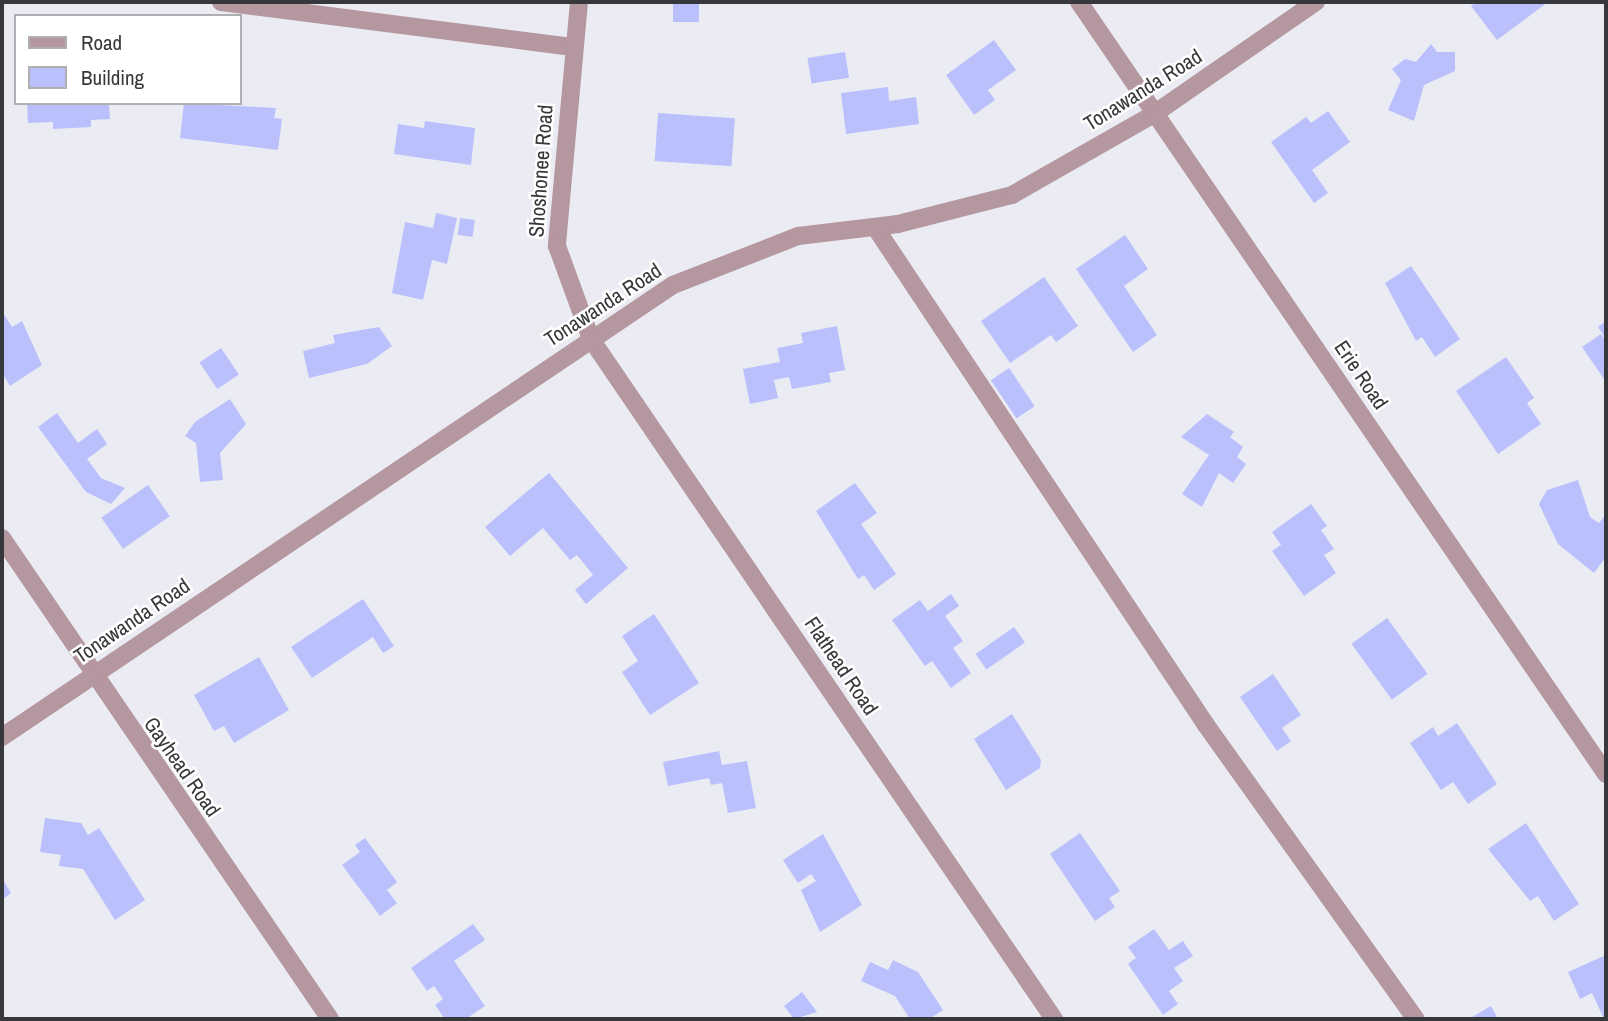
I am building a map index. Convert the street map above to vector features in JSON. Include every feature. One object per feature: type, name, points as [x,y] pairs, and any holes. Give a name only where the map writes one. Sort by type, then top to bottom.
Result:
[{"type":"street","points":[[221,2],[572,47]]},
{"type":"street","name":"Shoshonee Road","points":[[579,2],[572,47],[557,246],[591,339]]},
{"type":"street","name":"Erie Road","points":[[1079,2],[1606,774]]},
{"type":"street","name":"Tonawanda Road","points":[[2,737],[673,285],[798,236],[875,227],[1012,195],[1154,114],[1316,2]]},
{"type":"street","points":[[875,227],[1206,725],[1416,1019]]},
{"type":"street","name":"Flathead Road","points":[[591,339],[1054,1019]]},
{"type":"street","name":"Gayhead Road","points":[[2,538],[91,676],[330,1019]]},
{"type":"building","points":[[673,2],[699,2],[699,22],[673,22]]},
{"type":"building","points":[[1477,2],[1548,2],[1497,40],[1471,6]]},
{"type":"building","points":[[994,40],[1016,70],[988,90],[995,100],[974,115],[946,75]]},
{"type":"building","points":[[1431,44],[1437,52],[1455,52],[1455,71],[1424,85],[1414,121],[1388,110],[1401,80],[1392,69],[1405,59],[1416,62]]},
{"type":"building","points":[[845,52],[849,78],[812,84],[807,58]]},
{"type":"building","points":[[888,87],[889,101],[916,97],[919,124],[846,134],[841,93]]},
{"type":"building","points":[[27,105],[109,105],[110,119],[91,120],[91,127],[53,129],[53,122],[28,123]]},
{"type":"building","points":[[184,105],[276,108],[274,118],[282,119],[278,150],[180,138]]},
{"type":"building","points":[[1328,111],[1350,142],[1312,170],[1328,193],[1314,203],[1271,142],[1306,117],[1311,123]]},
{"type":"building","points":[[658,113],[735,118],[731,166],[655,161]]},
{"type":"building","points":[[425,121],[475,128],[471,165],[394,154],[398,124],[424,128]]},
{"type":"building","points":[[436,213],[457,218],[447,264],[432,260],[423,300],[392,293],[405,222],[433,228]]},
{"type":"building","points":[[460,218],[475,220],[472,237],[458,235]]},
{"type":"building","points":[[1125,235],[1148,269],[1124,286],[1157,335],[1133,352],[1076,269]]},
{"type":"building","points":[[1411,266],[1460,339],[1435,357],[1422,337],[1416,341],[1385,283]]},
{"type":"building","points":[[1044,277],[1078,326],[1056,342],[1051,335],[1010,363],[981,321]]},
{"type":"building","points":[[2,311],[12,327],[22,321],[42,365],[10,386],[2,373]]},
{"type":"building","points":[[1606,321],[1606,339],[1598,327]]},
{"type":"building","points":[[837,326],[845,370],[829,373],[831,382],[792,389],[789,377],[774,380],[778,398],[750,404],[743,369],[780,362],[777,348],[803,343],[801,333]]},
{"type":"building","points":[[379,327],[392,346],[367,364],[309,378],[303,351],[335,343],[333,335]]},
{"type":"building","points":[[1601,334],[1606,342],[1604,379],[1582,347]]},
{"type":"building","points":[[221,348],[239,375],[217,389],[199,363]]},
{"type":"building","points":[[1506,357],[1534,398],[1527,403],[1541,424],[1498,454],[1456,391]]},
{"type":"building","points":[[1009,368],[1035,406],[1016,418],[991,380]]},
{"type":"building","points":[[230,399],[246,424],[220,453],[223,480],[200,482],[196,443],[185,436],[195,422]]},
{"type":"building","points":[[57,413],[78,443],[97,429],[107,444],[87,459],[101,478],[125,488],[111,504],[86,492],[38,427]]},
{"type":"building","points":[[1207,414],[1234,432],[1230,437],[1243,447],[1237,457],[1246,464],[1233,483],[1219,473],[1202,507],[1182,494],[1209,455],[1181,437]]},
{"type":"building","points":[[549,473],[628,568],[586,604],[575,590],[593,575],[577,555],[570,560],[543,528],[510,556],[485,527]]},
{"type":"building","points":[[1578,480],[1590,517],[1599,523],[1606,514],[1606,557],[1594,573],[1558,544],[1539,504],[1547,490]]},
{"type":"building","points":[[855,483],[877,513],[861,524],[896,574],[874,590],[864,575],[858,579],[816,511]]},
{"type":"building","points":[[148,485],[170,516],[123,549],[101,518]]},
{"type":"building","points":[[1311,504],[1327,526],[1321,530],[1334,549],[1324,555],[1336,573],[1304,596],[1272,551],[1281,545],[1272,532]]},
{"type":"building","points":[[951,594],[959,606],[945,616],[963,641],[953,648],[971,673],[951,688],[932,661],[925,666],[892,620],[920,600],[928,611]]},
{"type":"building","points":[[363,599],[394,646],[383,653],[373,637],[312,678],[291,647]]},
{"type":"building","points":[[654,614],[699,683],[650,715],[622,672],[638,661],[622,636]]},
{"type":"building","points":[[1387,618],[1428,674],[1392,700],[1351,644]]},
{"type":"building","points":[[1014,627],[1025,643],[986,670],[975,654]]},
{"type":"building","points":[[259,657],[289,710],[234,743],[224,726],[214,731],[194,695]]},
{"type":"building","points":[[1273,674],[1301,715],[1282,728],[1291,741],[1277,751],[1240,697]]},
{"type":"building","points":[[1012,714],[1041,760],[1040,768],[1006,790],[974,739]]},
{"type":"building","points":[[1457,723],[1497,784],[1468,804],[1453,782],[1441,790],[1410,743],[1433,727],[1438,736]]},
{"type":"building","points":[[719,751],[722,765],[747,761],[756,808],[728,813],[722,783],[711,785],[709,778],[668,786],[663,762]]},
{"type":"building","points":[[45,818],[81,823],[88,835],[99,828],[145,900],[115,920],[83,869],[59,866],[61,855],[40,852]]},
{"type":"building","points":[[1526,823],[1579,904],[1554,921],[1538,896],[1530,901],[1488,849]]},
{"type":"building","points":[[1080,833],[1120,891],[1109,898],[1115,907],[1095,921],[1050,854]]},
{"type":"building","points":[[823,834],[862,905],[820,932],[801,890],[816,881],[811,874],[798,883],[783,860]]},
{"type":"building","points":[[365,838],[397,882],[387,890],[397,903],[380,916],[342,865],[360,852],[355,845]]},
{"type":"building","points":[[2,878],[11,893],[2,900]]},
{"type":"building","points":[[473,924],[485,940],[454,961],[485,1006],[466,1019],[445,1019],[435,1005],[443,999],[434,986],[427,991],[411,968]]},
{"type":"building","points":[[1154,929],[1169,950],[1183,941],[1193,956],[1174,968],[1183,981],[1169,991],[1178,1004],[1163,1015],[1128,964],[1136,958],[1128,947]]},
{"type":"building","points":[[1606,955],[1604,1019],[1592,993],[1580,999],[1568,972]]},
{"type":"building","points":[[893,960],[918,972],[943,1010],[929,1019],[910,1019],[895,996],[861,981],[870,962],[888,970]]},
{"type":"building","points":[[802,992],[817,1012],[794,1019],[784,1006]]},
{"type":"building","points":[[1491,1006],[1498,1019],[1473,1019],[1472,1017]]}]
